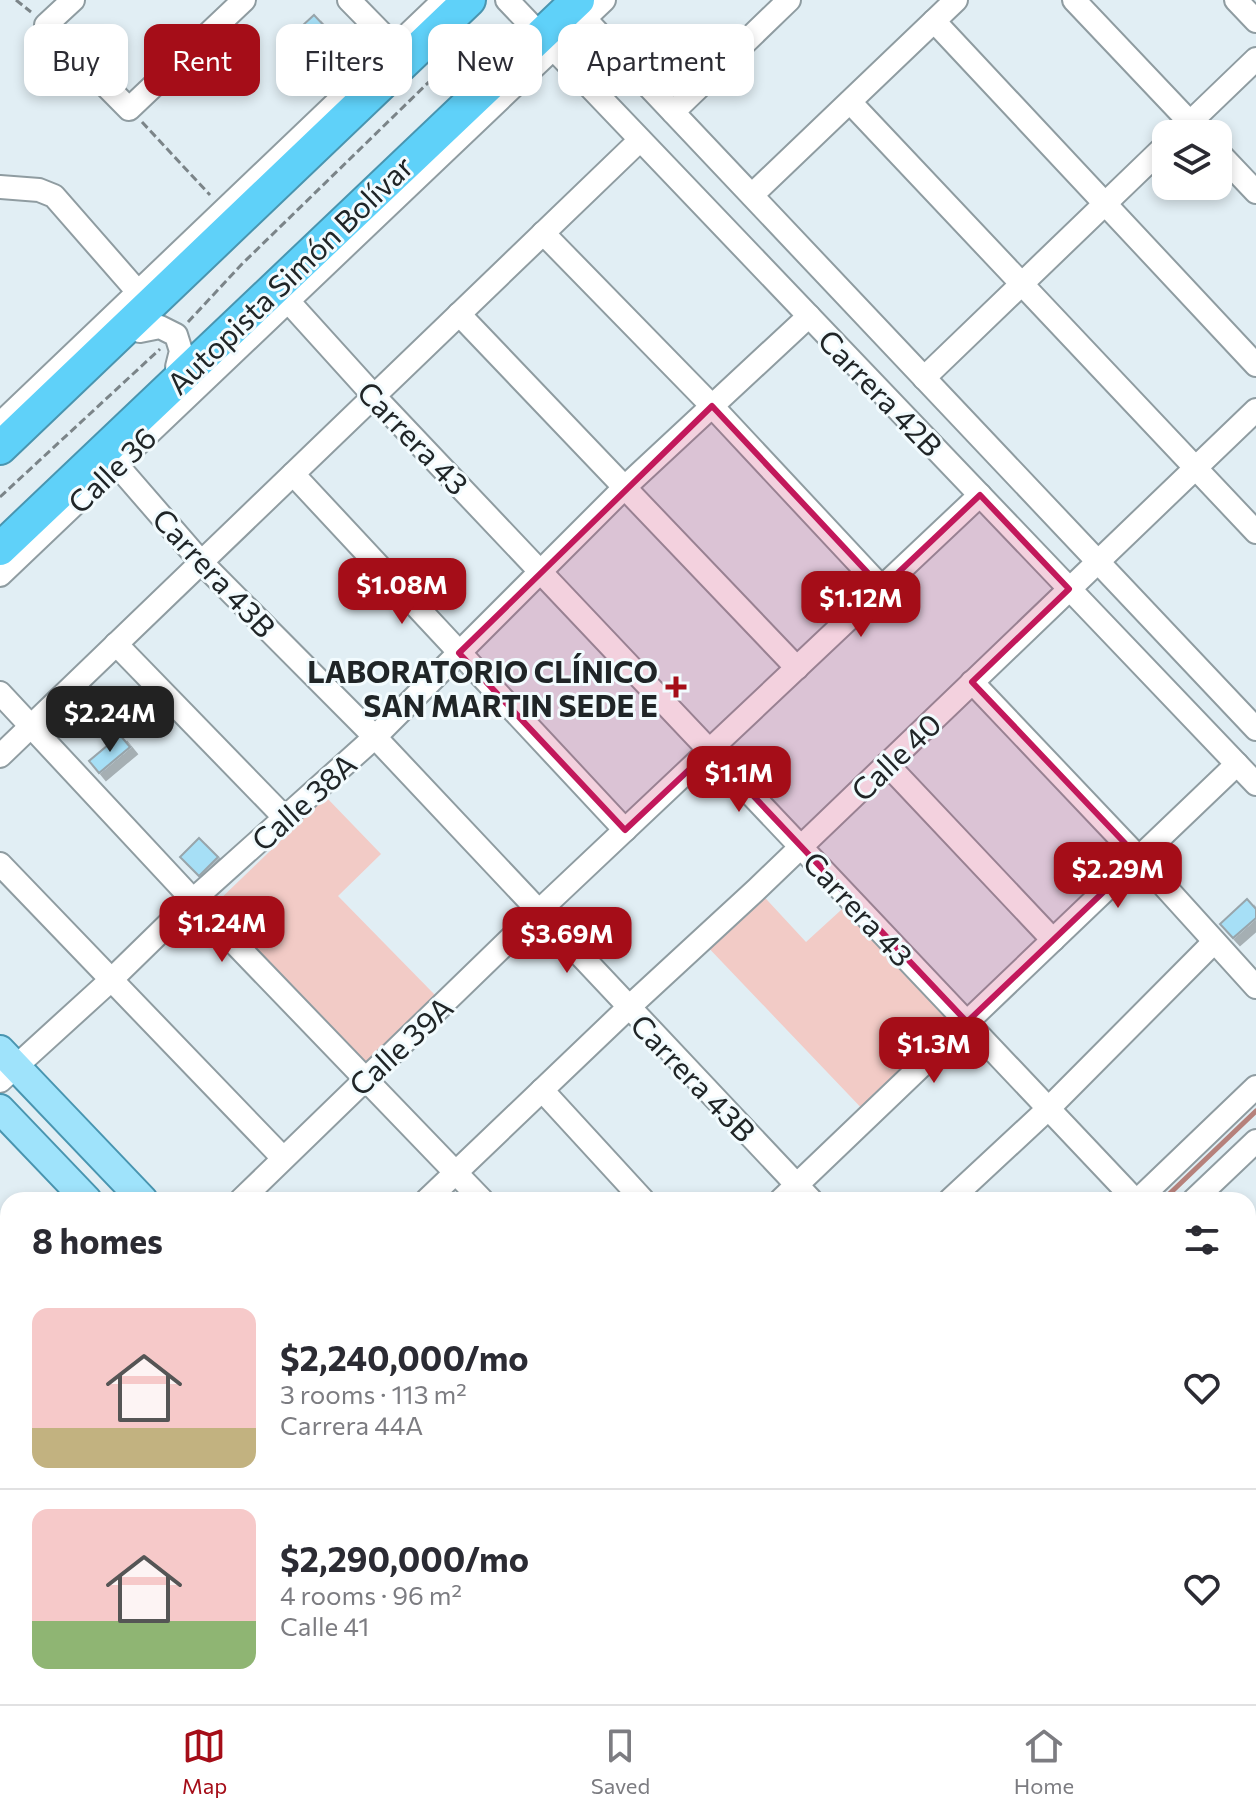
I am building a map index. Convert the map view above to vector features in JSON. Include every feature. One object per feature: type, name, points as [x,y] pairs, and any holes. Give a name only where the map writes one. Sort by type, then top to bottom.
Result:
[{"type":"highway","points":[[0,448],[469,0]]},
{"type":"highway","name":"Autopista Simón Bolívar","points":[[535,24],[573,5]]},
{"type":"highway","name":"Autopista Simón Bolívar","points":[[0,549],[460,96]]},
{"type":"highway","points":[[232,202],[276,184]]},
{"type":"main road","points":[[5,1066],[135,1192]]},
{"type":"main road","points":[[0,1109],[79,1192]]},
{"type":"street","points":[[73,0],[46,25],[129,109],[244,0]]},
{"type":"street","points":[[349,0],[372,24]]},
{"type":"street","points":[[412,31],[444,0]]},
{"type":"street","points":[[0,466],[485,0]]},
{"type":"street","points":[[573,5],[604,0]]},
{"type":"street","points":[[673,112],[789,0]]},
{"type":"street","points":[[752,195],[956,0]]},
{"type":"street","points":[[1074,0],[1181,120]]},
{"type":"street","points":[[1236,0],[1256,21]]},
{"type":"street","name":"Carrera 42B","points":[[573,5],[591,24]]},
{"type":"street","points":[[934,21],[1256,365]]},
{"type":"street","name":"Carrera 42B","points":[[542,37],[558,54]]},
{"type":"street","points":[[1199,120],[1256,59]]},
{"type":"street","points":[[0,424],[343,96]]},
{"type":"street","points":[[0,534],[458,96]]},
{"type":"street","name":"Calle 36","points":[[0,575],[288,301],[469,96]]},
{"type":"street","name":"Carrera 42B","points":[[598,96],[1256,784]]},
{"type":"street","name":"Carrera 42B","points":[[658,96],[1256,729]]},
{"type":"street","points":[[850,102],[1256,532]]},
{"type":"street","points":[[0,756],[640,140]]},
{"type":"street","points":[[924,378],[1152,159]]},
{"type":"street","points":[[1232,167],[1256,192]]},
{"type":"street","points":[[0,187],[39,190],[54,196],[138,292]]},
{"type":"street","points":[[543,233],[712,406],[882,588]]},
{"type":"street","name":"Carrera 43","points":[[288,301],[374,396],[1128,1192]]},
{"type":"street","points":[[459,314],[797,668]]},
{"type":"street","name":"Calle 38A","points":[[5,1066],[111,980],[193,900],[375,737],[540,569],[809,316]]},
{"type":"street","points":[[140,331],[160,327],[176,335],[181,351],[177,367]]},
{"type":"street","name":"Calle 40","points":[[436,1192],[1256,410]]},
{"type":"street","name":"Carrera 43B","points":[[116,464],[201,562],[375,737],[539,911],[793,1192]]},
{"type":"street","points":[[293,474],[625,830]]},
{"type":"street","name":"Calle 39A","points":[[249,1192],[539,911],[980,495]]},
{"type":"street","points":[[116,644],[286,819]]},
{"type":"street","points":[[972,682],[1256,987]]},
{"type":"street","points":[[0,693],[193,900],[474,1192]]},
{"type":"street","points":[[887,764],[1053,940]]},
{"type":"street","points":[[799,1192],[967,1022],[1237,764]]},
{"type":"street","points":[[0,864],[283,1158]]},
{"type":"street","points":[[959,1192],[1049,1108],[1214,942]]},
{"type":"street","points":[[1144,1192],[1256,1087]]},
{"type":"street","points":[[542,1090],[636,1192]]},
{"type":"street","points":[[1202,1192],[1256,1141]]},
{"type":"path","points":[[0,497],[80,420],[176,335],[242,264],[428,83]]},
{"type":"path","points":[[129,109],[232,202]]},
{"type":"highlighted area","points":[[712,406],[882,588],[980,495],[1069,589],[972,682],[1139,858],[967,1022],[710,750],[625,830],[459,653]]},
{"type":"shaded area","points":[[326,797],[381,854],[338,896],[436,996],[367,1063],[213,906]]},
{"type":"shaded area","points":[[757,889],[806,942],[852,900],[967,1022],[869,1116],[702,941]]},
{"type":"building","points":[[314,15],[322,24],[304,24]]},
{"type":"building","points":[[120,735],[130,747],[99,773],[89,761]]},
{"type":"building","points":[[199,838],[218,857],[199,876],[180,857]]},
{"type":"building","points":[[1247,899],[1256,909],[1256,918],[1233,938],[1220,924]]},
{"type":"waterway","points":[[1171,1192],[1256,1111]]},
{"type":"place","name":"LABORATORIO CLÍNICO SAN MARTIN SEDE E","points":[[676,687]]}]
